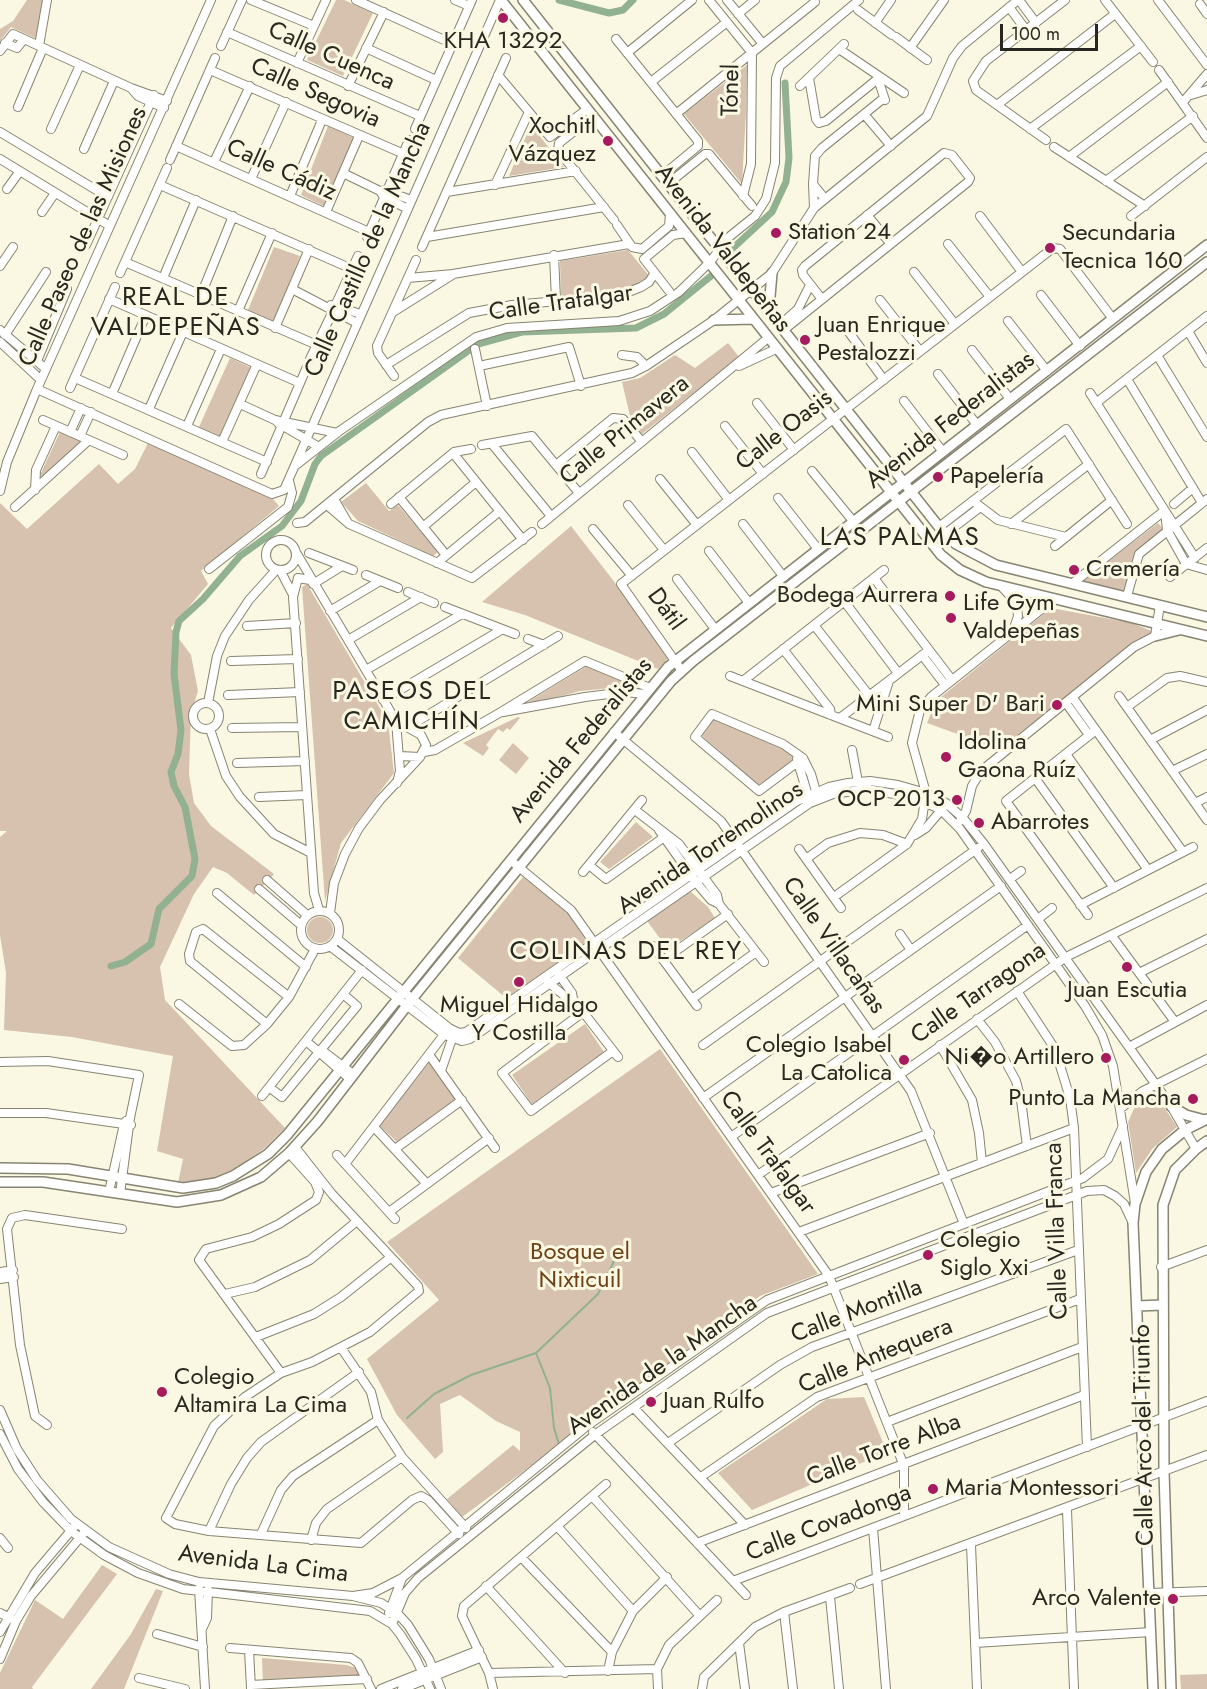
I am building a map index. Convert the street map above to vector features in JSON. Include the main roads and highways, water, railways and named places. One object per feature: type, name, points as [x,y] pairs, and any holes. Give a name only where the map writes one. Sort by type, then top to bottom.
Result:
[{"type":"waterway","points":[[559,0],[609,13],[623,10],[633,0]]},
{"type":"waterway","points":[[732,249],[772,212],[786,182],[789,158],[785,83]]},
{"type":"waterway","points":[[111,966],[125,962],[151,944],[159,909],[192,876],[195,859],[185,807],[174,786],[171,772],[178,754],[181,730],[174,674],[176,632],[179,621],[203,599],[240,556],[282,526],[301,501],[315,464],[321,456],[478,344],[522,332],[636,328],[664,314],[711,276]]},
{"type":"waterway","points":[[407,1418],[434,1394],[471,1375],[536,1353],[598,1294],[616,1257]]},
{"type":"waterway","points":[[536,1353],[550,1388],[554,1428],[559,1444]]},
{"type":"place","name":"KHA 13292","points":[[503,18]]},
{"type":"place","name":"Xochitl Vázquez","points":[[608,141]]},
{"type":"place","name":"Station 24","points":[[776,233]]},
{"type":"place","name":"Secundaria Tecnica 160","points":[[1050,248]]},
{"type":"place","name":"Juan Enrique Pestalozzi","points":[[805,340]]},
{"type":"place","name":"Papelería","points":[[938,477]]},
{"type":"place","name":"Cremería","points":[[1074,570]]},
{"type":"place","name":"Bodega Aurrera","points":[[950,596]]},
{"type":"place","name":"Life Gym Valdepeñas","points":[[951,618]]},
{"type":"place","name":"Mini Super D' Bari","points":[[1057,705]]},
{"type":"place","name":"Idolina Gaona Ruíz","points":[[946,757]]},
{"type":"place","name":"OCP 2013","points":[[957,800]]},
{"type":"place","name":"Abarrotes","points":[[979,823]]},
{"type":"place","name":"Juan Escutia","points":[[1127,967]]},
{"type":"place","name":"Miguel Hidalgo Y Costilla","points":[[519,982]]},
{"type":"place","name":"Ni�o Artillero","points":[[1106,1058]]},
{"type":"place","name":"Colegio Isabel La Catolica","points":[[904,1060]]},
{"type":"place","name":"Punto La Mancha","points":[[1193,1099]]},
{"type":"place","name":"Colegio Siglo Xxi","points":[[928,1255]]},
{"type":"place","name":"Colegio Altamira La Cima","points":[[162,1392]]},
{"type":"place","name":"Juan Rulfo","points":[[651,1402]]},
{"type":"place","name":"Maria Montessori","points":[[933,1489]]},
{"type":"place","name":"Arco Valente","points":[[1173,1599]]},
{"type":"district","name":"REAL DE VALDEPEÑAS","points":[[176,314]]},
{"type":"district","name":"LAS PALMAS","points":[[900,539]]},
{"type":"district","name":"PASEOS DEL CAMICHÍN","points":[[412,708]]},
{"type":"district","name":"COLINAS DEL REY","points":[[626,953]]},
{"type":"park label","name":"Bosque el Nixticuil","points":[[580,1267]]}]
